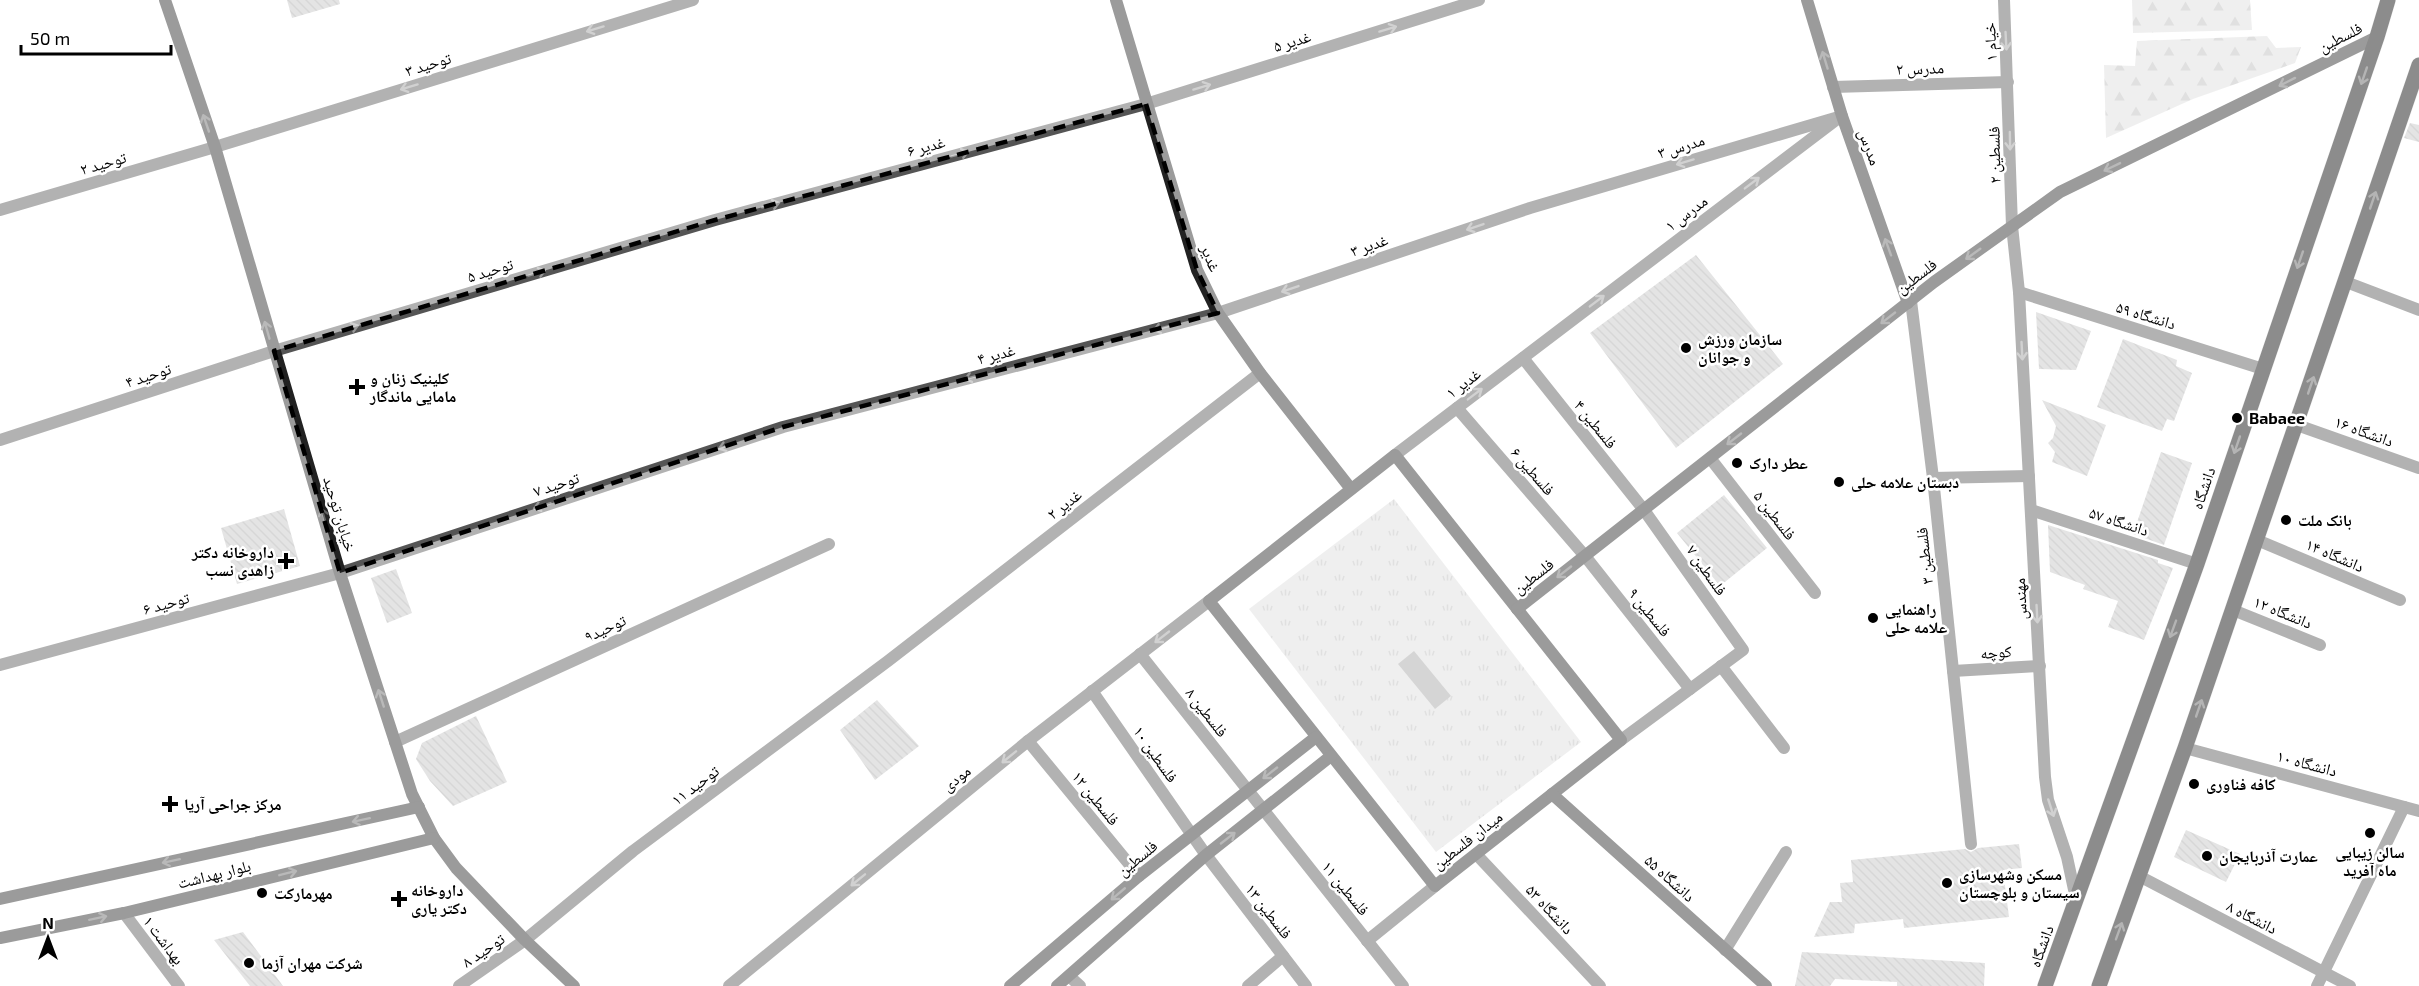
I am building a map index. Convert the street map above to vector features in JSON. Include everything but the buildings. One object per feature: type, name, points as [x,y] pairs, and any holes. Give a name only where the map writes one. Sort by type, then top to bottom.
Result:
[{"type":"main road","name":"دانشگاه","points":[[2045,986],[2197,564],[2388,0]]},
{"type":"main road","points":[[2099,986],[2186,748],[2419,65]]},
{"type":"street","name":"خیابان توحید","points":[[165,0],[215,147],[340,573],[418,807],[434,838],[456,868],[525,940],[574,986]]},
{"type":"street","name":"توحید ۳","points":[[215,147],[693,0]]},
{"type":"street","name":"غدیر","points":[[1116,0],[1197,270],[1218,313],[1260,373],[1351,489]]},
{"type":"street","name":"غدیر ۵","points":[[1146,104],[1479,0]]},
{"type":"street","name":"مدرس","points":[[1807,0],[1842,116],[1909,302]]},
{"type":"street","name":"خیام ۱","points":[[2004,0],[2008,82]]},
{"type":"street","name":"فلسطین","points":[[1517,609],[1909,302],[2060,192],[2377,37]]},
{"type":"street","name":"مدرس ۲","points":[[1833,87],[2008,82]]},
{"type":"street","name":"فلسطین ۲","points":[[2008,82],[2012,226],[2019,292]]},
{"type":"street","name":"غدیر ۶","points":[[715,220],[1146,104]]},
{"type":"street","name":"مدرس ۳","points":[[1530,208],[1842,116]]},
{"type":"street","name":"مدرس ۱","points":[[1550,337],[1842,116]]},
{"type":"street","name":"توحید ۲","points":[[0,210],[215,147]]},
{"type":"street","name":"غدیر ۳","points":[[1218,313],[1530,208]]},
{"type":"street","name":"توحید ۵","points":[[274,351],[715,220]]},
{"type":"street","points":[[2346,282],[2419,310]]},
{"type":"street","name":"دانشگاه ۵۹","points":[[2019,292],[2263,369]]},
{"type":"street","name":"مهندس","points":[[2019,292],[2047,789],[2067,857],[2076,901]]},
{"type":"street","name":"فلسطین ۳","points":[[1909,302],[1933,478],[1971,844]]},
{"type":"street","name":"غدیر ۴","points":[[783,428],[1218,313]]},
{"type":"street","name":"غدیر ۱","points":[[1395,455],[1550,337]]},
{"type":"street","name":"توحید ۴","points":[[0,440],[274,351]]},
{"type":"street","name":"فلسطین ۴","points":[[1522,358],[1644,510]]},
{"type":"street","name":"غدیر ۲","points":[[888,661],[1260,373]]},
{"type":"street","name":"فلسطین ۶","points":[[1457,408],[1585,556]]},
{"type":"street","name":"دانشگاه ۱۶","points":[[2297,425],[2419,468]]},
{"type":"street","name":"توحید ۷","points":[[340,573],[783,428]]},
{"type":"street","points":[[1209,602],[1395,455],[1621,740],[1721,666],[1784,748]]},
{"type":"street","name":"فلسطین ۵","points":[[1710,458],[1815,593]]},
{"type":"street","points":[[1933,478],[2029,476]]},
{"type":"street","name":"فلسطین ۷","points":[[1644,510],[1743,650],[1721,666]]},
{"type":"street","name":"دانشگاه ۵۷","points":[[2031,510],[2197,564]]},
{"type":"street","name":"دانشگاه ۱۴","points":[[2257,540],[2400,600]]},
{"type":"street","name":"توحید۹","points":[[395,742],[829,544]]},
{"type":"street","name":"فلسطین ۹","points":[[1585,556],[1690,689]]},
{"type":"street","name":"توحید ۶","points":[[0,665],[340,573]]},
{"type":"street","name":"مودی","points":[[729,986],[1028,741],[1209,602]]},
{"type":"street","name":"میدان فلسطین","points":[[1209,602],[1435,886],[1621,740]]},
{"type":"street","name":"دانشگاه ۱۲","points":[[2233,610],[2320,645]]},
{"type":"street","name":"فلسطین ۸","points":[[1140,654],[1263,811]]},
{"type":"street","name":"توحید ۱۱","points":[[525,940],[633,851],[888,661]]},
{"type":"street","name":"کوچه","points":[[1953,671],[2040,666]]},
{"type":"street","name":"فلسطین ۱۰","points":[[1092,691],[1206,855]]},
{"type":"street","name":"فلسطین","points":[[1010,986],[1139,876],[1316,737]]},
{"type":"street","name":"فلسطین ۱۲","points":[[1028,741],[1139,876]]},
{"type":"street","name":"دانشگاه ۱۰","points":[[2186,748],[2419,811]]},
{"type":"street","points":[[1057,986],[1206,855],[1331,756]]},
{"type":"street","name":"دانشگاه ۵۵","points":[[1552,794],[1766,986]]},
{"type":"street","name":"بلوار بهداشت","points":[[0,899],[418,807]]},
{"type":"street","points":[[2317,986],[2404,807]]},
{"type":"street","name":"فلسطین ۱۱","points":[[1263,811],[1403,986]]},
{"type":"street","name":"بلوار بهداشت","points":[[0,938],[124,913],[434,838]]},
{"type":"street","points":[[1725,950],[1786,852]]},
{"type":"street","name":"دانشگاه ۵۳","points":[[1476,854],[1600,986]]},
{"type":"street","name":"فلسطین ۱۳","points":[[1206,855],[1306,986]]},
{"type":"street","name":"دانشگاه ۸","points":[[2139,876],[2350,986]]},
{"type":"street","points":[[1367,941],[1435,886]]},
{"type":"street","name":"بهداشت ۱","points":[[124,913],[178,986]]},
{"type":"street","name":"توحید ۸","points":[[459,986],[525,940]]},
{"type":"street","points":[[1248,986],[1283,956]]},
{"type":"street","points":[[1069,976],[1080,986]]},
{"type":"highlighted area","points":[[1146,104],[1197,270],[1218,313],[783,427],[340,573],[274,351],[715,220]]},
{"type":"green space","points":[[2132,0],[2250,0],[2252,30],[2133,33]]},
{"type":"green space","points":[[2267,36],[2276,48],[2301,47],[2295,63],[2193,99],[2106,138],[2104,65],[2135,66],[2137,41]]},
{"type":"green space","points":[[1394,499],[1581,742],[1436,852],[1249,609]]},
{"type":"shaded area","points":[[1414,651],[1451,696],[1435,709],[1398,664]]},
{"type":"place","name":"سازمان ورزش و جوانان","points":[[1686,348]]},
{"type":"place","name":"کلینیک زنان و مامایی ماندگار","points":[[357,387]]},
{"type":"place","name":"Babaee","points":[[2237,418]]},
{"type":"place","name":"عطر دارک","points":[[1737,463]]},
{"type":"place","name":"دبستان علامه حلی","points":[[1839,482]]},
{"type":"place","name":"بانک ملت","points":[[2286,520]]},
{"type":"place","name":"داروخانه دکتر زاهدی نسب","points":[[286,561]]},
{"type":"place","name":"راهنمایی علامه حلی","points":[[1873,618]]},
{"type":"place","name":"کافه فناوری","points":[[2194,784]]},
{"type":"place","name":"مرکز جراحی آریا","points":[[170,804]]},
{"type":"place","name":"سالن زیبایی ماه آفرید","points":[[2370,833]]},
{"type":"place","name":"عمارت آذربایجان","points":[[2207,856]]},
{"type":"place","name":"مسکن وشهرسازی سیستان و بلوچستان","points":[[1947,883]]},
{"type":"place","name":"مهرمارکت","points":[[262,893]]},
{"type":"place","name":"داروخانه دکتر یاری","points":[[399,899]]},
{"type":"place","name":"شرکت مهران آزما","points":[[249,963]]}]
